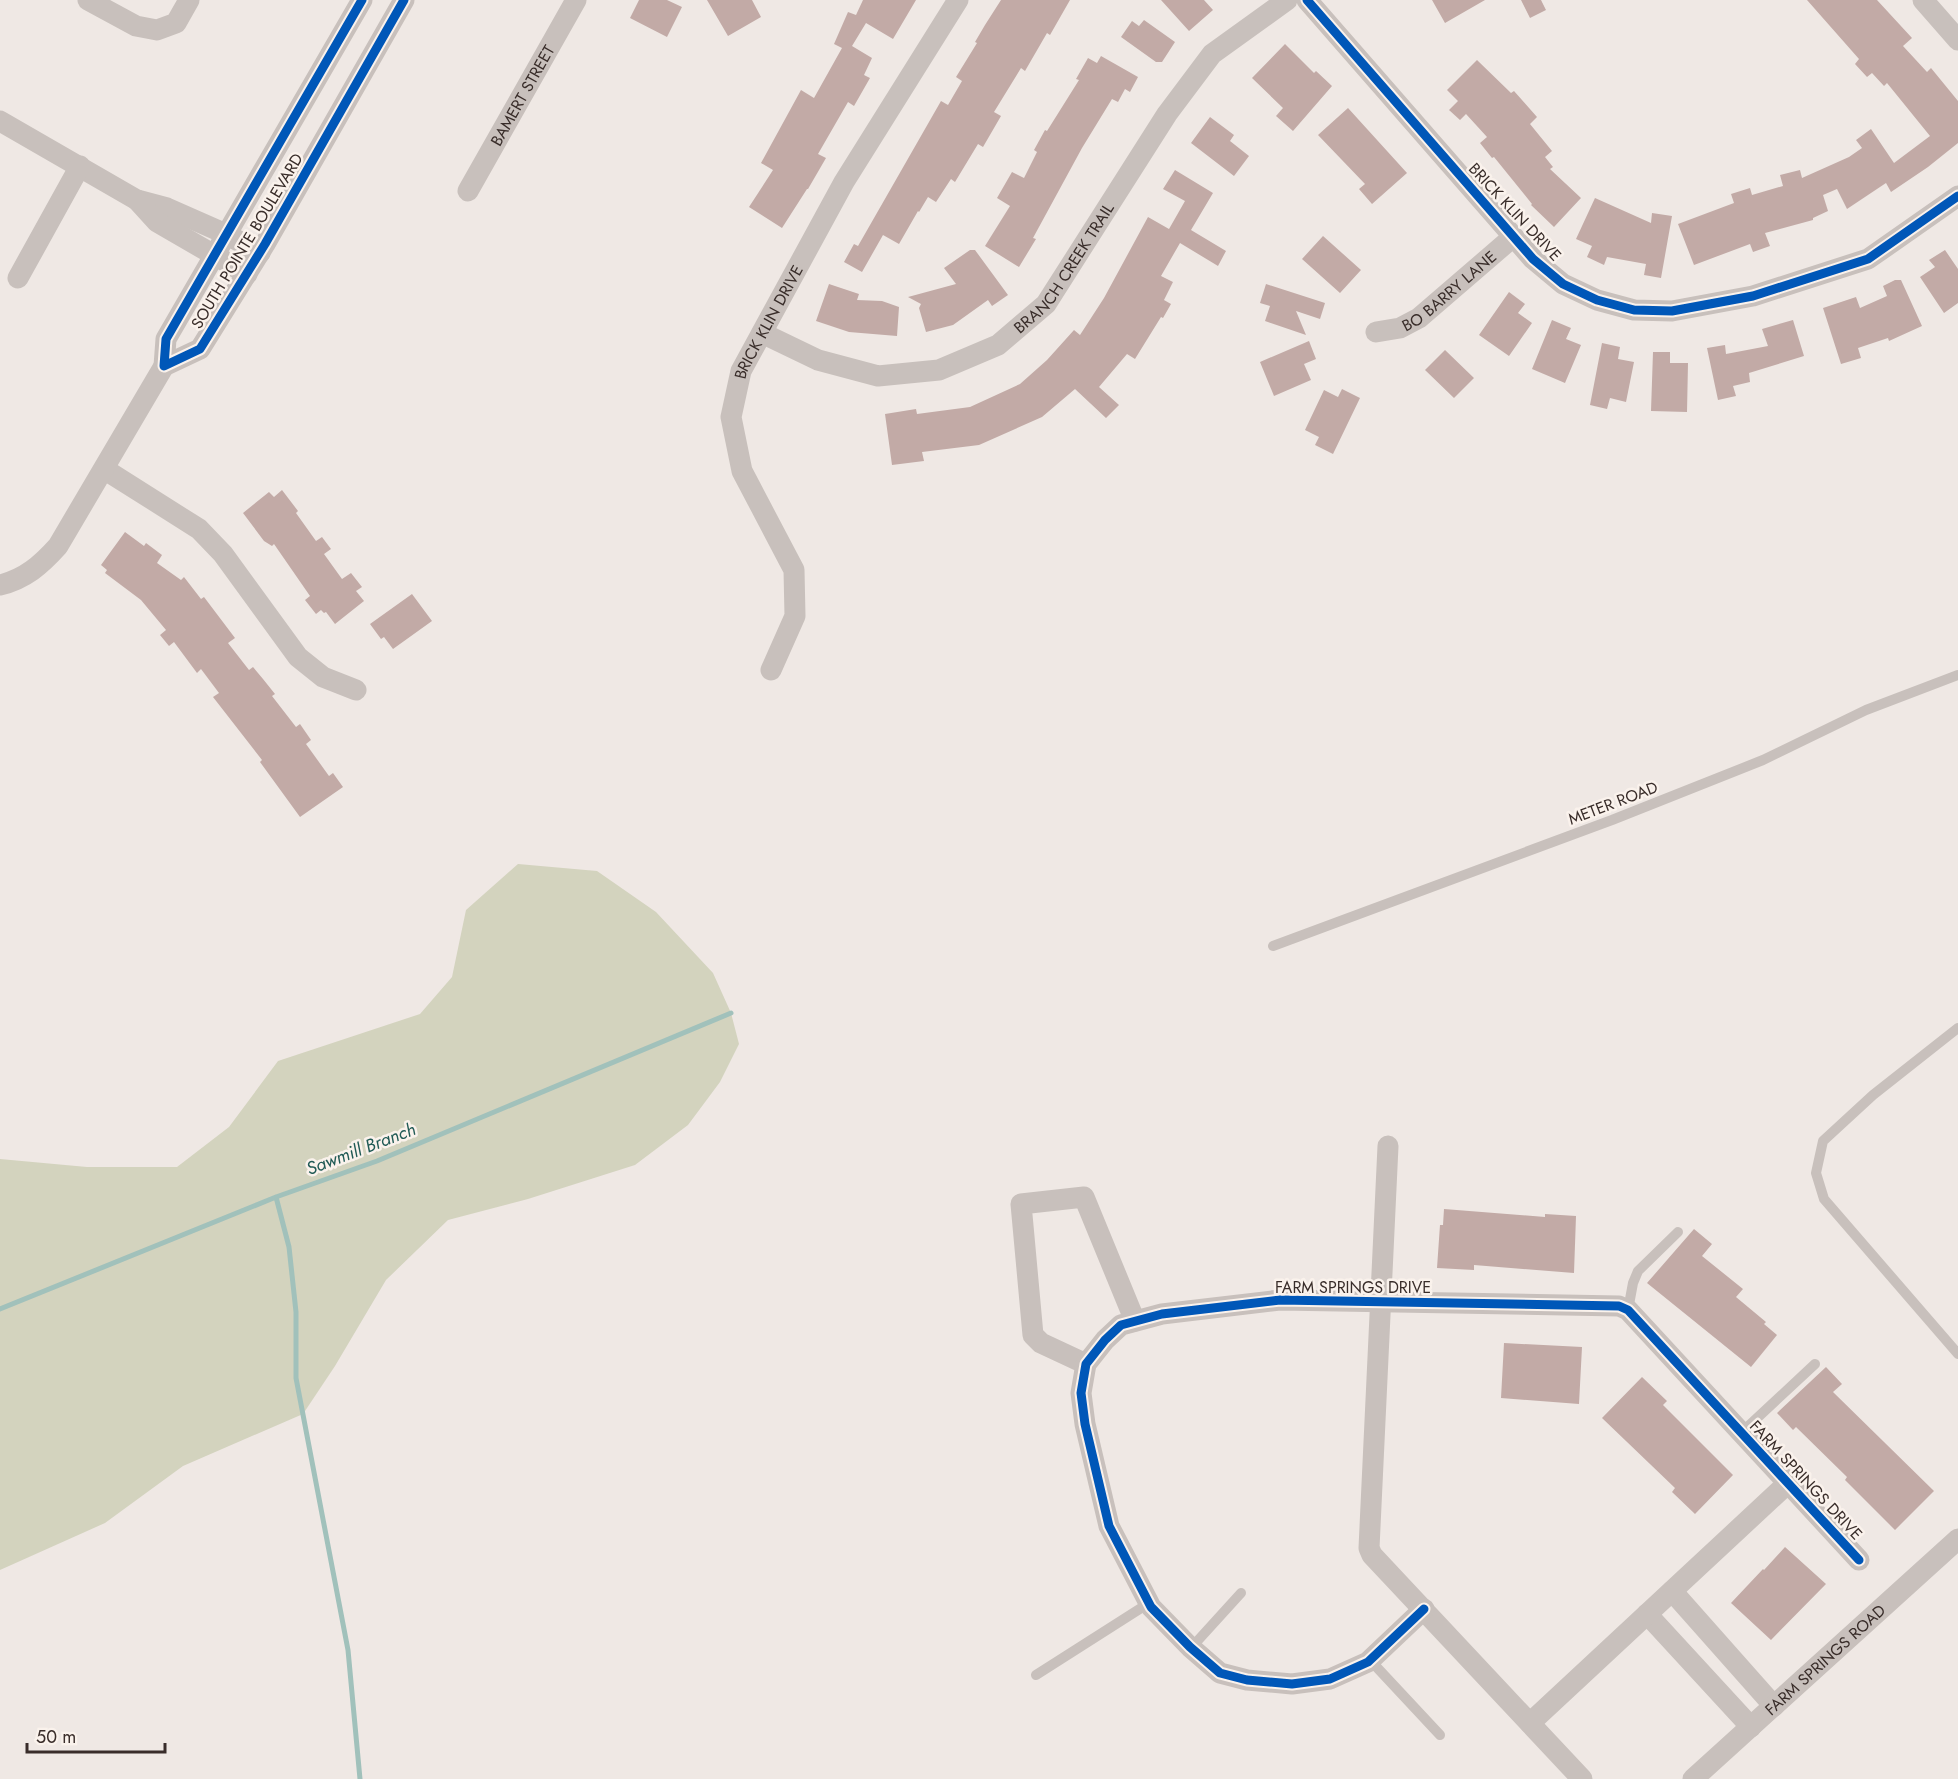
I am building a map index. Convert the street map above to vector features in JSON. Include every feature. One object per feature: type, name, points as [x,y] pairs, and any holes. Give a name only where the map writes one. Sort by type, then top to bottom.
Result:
[{"type":"street","points":[[88,0],[136,26],[157,30],[176,23],[189,0]]},
{"type":"street","name":"SOUTH POINTE BOULEVARD","points":[[362,0],[166,339],[164,366],[200,349],[260,253],[404,0]]},
{"type":"street","name":"BAMERT STREET","points":[[468,191],[576,0]]},
{"type":"street","name":"BRICK KLIN DRIVE","points":[[771,670],[795,616],[794,570],[742,471],[731,417],[741,370],[844,182],[958,0]]},
{"type":"street","name":"BRANCH CREEK TRAIL","points":[[762,333],[818,360],[878,376],[939,370],[998,345],[1046,304],[1167,114],[1212,54],[1287,0]]},
{"type":"street","name":"BRICK KLIN DRIVE","points":[[1307,0],[1533,259],[1563,284],[1596,300],[1634,310],[1672,311],[1753,296],[1868,259],[1958,196]]},
{"type":"street","points":[[1923,0],[1958,40]]},
{"type":"street","points":[[0,121],[137,200],[167,208],[226,234],[260,253]]},
{"type":"street","points":[[18,278],[80,166]]},
{"type":"street","points":[[137,200],[157,222],[247,274]]},
{"type":"street","name":"BO BARRY LANE","points":[[1376,332],[1400,328],[1419,318],[1513,237]]},
{"type":"street","points":[[0,585],[14,582],[39,567],[58,546],[164,366]]},
{"type":"street","points":[[104,469],[198,529],[223,554],[298,657],[323,677],[356,690]]},
{"type":"street","name":"FARM SPRINGS DRIVE","points":[[1388,1146],[1369,1548],[1372,1555],[1582,1779]]},
{"type":"street","points":[[1086,1364],[1041,1343],[1033,1335],[1021,1204],[1084,1197],[1135,1322]]},
{"type":"street","name":"FARM SPRINGS DRIVE","points":[[1424,1609],[1370,1660],[1330,1679],[1292,1684],[1247,1680],[1220,1673],[1191,1648],[1151,1607],[1109,1526],[1085,1424],[1081,1393],[1086,1364],[1105,1340],[1121,1325],[1162,1314],[1280,1300],[1619,1306],[1628,1310],[1859,1560]]},
{"type":"street","name":"FARM SPRINGS DRIVE","points":[[1530,1723],[1788,1483]]},
{"type":"street","name":"FARM SPRINGS ROAD","points":[[1693,1779],[1958,1539]]},
{"type":"street","points":[[1672,1591],[1774,1706]]},
{"type":"street","points":[[1647,1614],[1751,1727]]},
{"type":"lane","name":"METER ROAD","points":[[1273,946],[1612,820],[1763,760],[1866,710],[1958,675]]},
{"type":"lane","points":[[1958,1028],[1873,1095],[1823,1141],[1816,1173],[1824,1199],[1958,1354]]},
{"type":"lane","points":[[1628,1310],[1633,1283],[1638,1271],[1678,1232]]},
{"type":"lane","points":[[1742,1433],[1815,1364]]},
{"type":"lane","points":[[1191,1648],[1241,1593]]},
{"type":"lane","points":[[1036,1675],[1149,1603]]},
{"type":"lane","points":[[1370,1660],[1440,1735]]},
{"type":"green space","points":[[518,864],[597,871],[656,912],[713,973],[731,1013],[739,1044],[720,1082],[688,1125],[635,1165],[528,1199],[448,1220],[386,1280],[335,1366],[303,1414],[183,1466],[105,1523],[0,1570],[0,1159],[87,1167],[177,1167],[229,1127],[278,1061],[420,1014],[452,977],[466,910]]},
{"type":"building","points":[[639,0],[667,0],[682,7],[667,37],[630,18]]},
{"type":"building","points":[[707,0],[752,0],[761,17],[728,36]]},
{"type":"building","points":[[863,0],[916,0],[893,39],[866,23],[852,46],[872,58],[864,75],[870,78],[854,106],[848,102],[818,154],[826,158],[782,228],[749,207],[773,170],[761,163],[801,90],[814,98],[842,48],[834,44],[848,12],[856,15]]},
{"type":"building","points":[[1001,0],[1070,0],[1050,35],[1047,33],[1025,71],[1021,68],[994,112],[1001,116],[983,147],[978,144],[955,182],[951,179],[936,202],[928,197],[899,244],[883,235],[862,272],[844,262],[854,244],[858,246],[941,101],[948,105],[962,81],[956,77]]},
{"type":"building","points":[[1161,0],[1204,0],[1213,10],[1189,31]]},
{"type":"building","points":[[1432,0],[1485,0],[1445,23]]},
{"type":"building","points":[[1521,0],[1541,0],[1546,10],[1530,18]]},
{"type":"building","points":[[1807,0],[1877,0],[1912,38],[1903,46],[1927,72],[1931,68],[1958,101],[1958,143],[1891,192],[1886,183],[1847,209],[1837,189],[1823,195],[1828,211],[1813,220],[1765,233],[1770,246],[1753,252],[1750,244],[1694,265],[1678,224],[1734,203],[1731,194],[1750,188],[1752,195],[1783,186],[1780,175],[1800,170],[1802,178],[1849,157],[1862,148],[1856,140],[1871,129],[1894,163],[1930,136],[1887,83],[1884,86],[1872,73],[1867,77],[1855,64],[1859,59]]},
{"type":"building","points":[[1144,20],[1175,42],[1162,62],[1156,62],[1121,37],[1132,21],[1139,26]]},
{"type":"building","points":[[1285,44],[1314,73],[1316,71],[1332,86],[1293,131],[1276,116],[1283,108],[1252,78]]},
{"type":"building","points":[[1101,56],[1138,77],[1130,92],[1125,89],[1118,102],[1112,99],[1082,148],[1033,238],[1036,239],[1019,267],[985,246],[1010,206],[997,198],[1012,172],[1024,178],[1037,152],[1034,150],[1079,80],[1076,79],[1088,58],[1097,63]]},
{"type":"building","points":[[1477,60],[1511,93],[1514,91],[1537,117],[1530,124],[1552,151],[1545,157],[1553,167],[1550,169],[1581,198],[1554,227],[1531,205],[1494,157],[1492,158],[1480,143],[1487,137],[1466,114],[1460,120],[1449,110],[1458,101],[1447,90]]},
{"type":"building","points":[[1348,108],[1407,173],[1372,204],[1359,189],[1365,184],[1318,135]]},
{"type":"building","points":[[1210,117],[1234,135],[1230,141],[1249,156],[1234,176],[1191,143]]},
{"type":"building","points":[[1175,170],[1213,193],[1191,230],[1226,251],[1218,266],[1180,243],[1161,276],[1173,282],[1164,300],[1171,304],[1135,359],[1127,354],[1099,387],[1119,405],[1106,418],[1075,389],[1042,417],[979,445],[922,452],[924,461],[892,465],[885,414],[916,409],[917,414],[970,407],[1020,384],[1047,360],[1074,330],[1080,335],[1104,298],[1148,217],[1169,229],[1185,201],[1163,189]]},
{"type":"building","points":[[1595,198],[1651,223],[1652,213],[1672,216],[1661,278],[1644,275],[1646,264],[1607,257],[1604,265],[1587,257],[1592,246],[1576,239]]},
{"type":"building","points":[[1323,236],[1361,270],[1340,293],[1302,259]]},
{"type":"building","points":[[970,250],[975,250],[1008,295],[992,306],[988,300],[953,325],[926,332],[919,308],[921,304],[908,297],[956,284],[944,268]]},
{"type":"building","points":[[1945,250],[1958,269],[1958,303],[1944,313],[1920,277],[1935,267],[1929,260]]},
{"type":"building","points":[[1895,280],[1901,280],[1922,326],[1889,341],[1888,338],[1858,348],[1861,358],[1841,364],[1823,308],[1856,297],[1860,308],[1887,296],[1883,286]]},
{"type":"building","points":[[829,284],[859,294],[857,300],[882,301],[899,307],[897,336],[849,332],[816,321]]},
{"type":"building","points":[[1266,284],[1325,303],[1320,319],[1296,311],[1306,335],[1265,321],[1270,306],[1260,303]]},
{"type":"building","points":[[1509,292],[1525,304],[1518,313],[1532,323],[1509,356],[1479,335]]},
{"type":"building","points":[[1552,320],[1571,328],[1566,339],[1581,345],[1565,383],[1532,369]]},
{"type":"building","points":[[1793,320],[1804,356],[1749,373],[1750,382],[1733,386],[1736,396],[1718,400],[1707,348],[1725,345],[1726,354],[1768,346],[1762,329]]},
{"type":"building","points":[[1309,341],[1316,359],[1304,364],[1311,380],[1274,396],[1260,362]]},
{"type":"building","points":[[1602,343],[1620,347],[1618,359],[1634,362],[1626,402],[1610,398],[1607,409],[1590,405]]},
{"type":"building","points":[[1445,350],[1474,378],[1454,398],[1425,370]]},
{"type":"building","points":[[1653,352],[1670,352],[1670,363],[1688,363],[1687,412],[1651,411]]},
{"type":"building","points":[[1342,389],[1360,398],[1333,454],[1315,445],[1319,437],[1305,430],[1324,390],[1338,397]]},
{"type":"building","points":[[282,490],[316,541],[322,537],[331,549],[324,554],[342,579],[351,573],[362,587],[356,591],[364,601],[335,624],[326,612],[321,610],[316,614],[305,600],[310,596],[274,544],[272,546],[264,541],[243,513],[269,492],[274,497]]},
{"type":"building","points":[[125,532],[144,546],[146,543],[162,555],[157,563],[181,580],[184,577],[201,599],[204,597],[235,638],[228,643],[249,670],[253,667],[263,679],[275,694],[272,696],[296,727],[300,724],[311,740],[306,744],[329,776],[333,773],[343,787],[300,817],[260,762],[262,760],[213,697],[219,693],[201,669],[197,673],[174,642],[169,646],[160,635],[166,630],[141,600],[105,573],[107,570],[101,565]]},
{"type":"building","points":[[412,594],[432,621],[393,649],[384,637],[381,639],[370,624]]},
{"type":"building","points":[[1444,1209],[1545,1217],[1545,1214],[1576,1216],[1574,1273],[1474,1265],[1474,1270],[1437,1268],[1440,1225],[1443,1225]]},
{"type":"building","points":[[1694,1229],[1712,1244],[1702,1256],[1743,1289],[1736,1297],[1766,1322],[1764,1324],[1777,1335],[1751,1367],[1647,1283]]},
{"type":"building","points":[[1504,1343],[1582,1347],[1579,1404],[1501,1398]]},
{"type":"building","points":[[1826,1367],[1842,1384],[1833,1392],[1934,1491],[1895,1530],[1845,1480],[1847,1477],[1796,1427],[1793,1430],[1777,1413]]},
{"type":"building","points":[[1642,1377],[1667,1401],[1663,1405],[1733,1475],[1695,1514],[1672,1492],[1675,1488],[1602,1418]]},
{"type":"building","points":[[1785,1547],[1826,1584],[1771,1640],[1731,1603]]},
{"type":"waterway","name":"Sawmill Branch","points":[[0,1309],[276,1197],[377,1161],[731,1013]]},
{"type":"waterway","points":[[276,1197],[289,1247],[296,1312],[296,1378],[348,1650],[360,1779]]},
{"type":"cycle path","points":[[362,0],[166,339],[164,366],[200,349],[265,244],[404,0]]},
{"type":"cycle path","points":[[1307,0],[1533,259],[1563,284],[1597,300],[1634,310],[1672,311],[1753,296],[1868,259],[1958,196]]},
{"type":"cycle path","points":[[1424,1609],[1368,1662],[1330,1679],[1292,1684],[1247,1680],[1220,1673],[1190,1647],[1151,1607],[1109,1526],[1085,1424],[1081,1393],[1086,1364],[1105,1340],[1121,1325],[1162,1314],[1280,1300],[1619,1306],[1628,1310],[1859,1560]]}]
